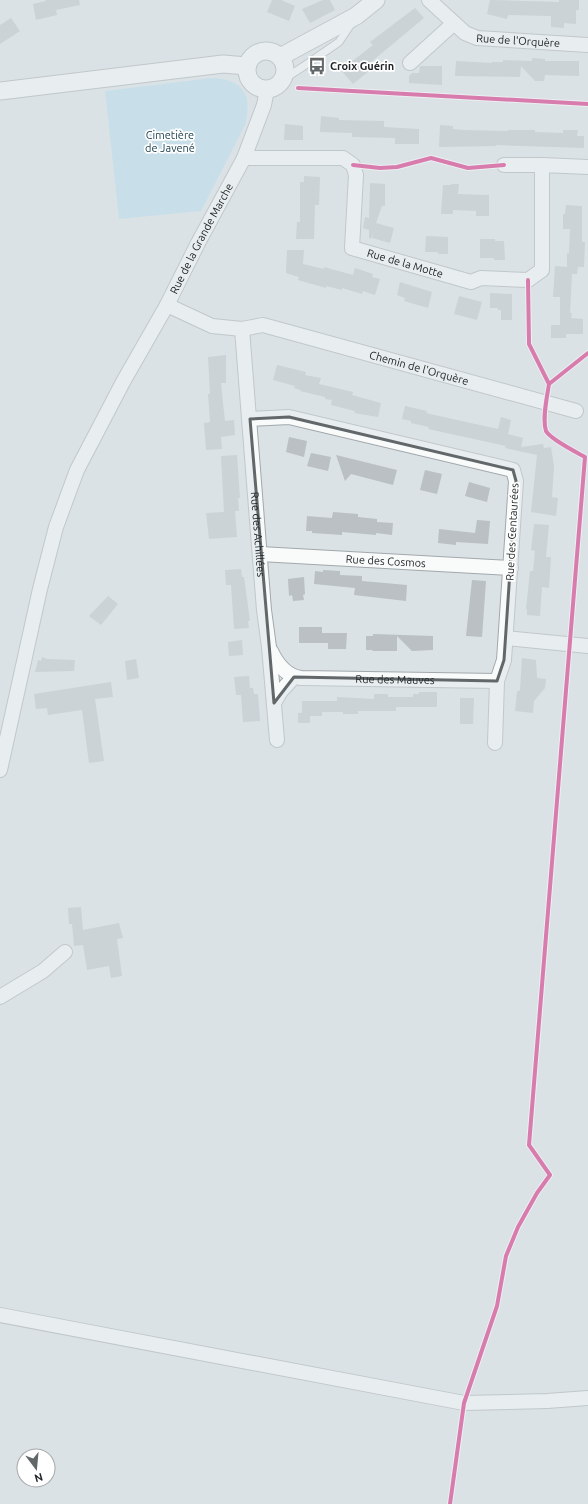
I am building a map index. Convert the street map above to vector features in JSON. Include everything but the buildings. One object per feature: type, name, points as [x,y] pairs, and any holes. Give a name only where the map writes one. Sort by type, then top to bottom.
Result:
[{"type":"street","points":[[280,57],[356,16],[376,0]]},
{"type":"street","name":"Rue de l'Orquère","points":[[429,0],[465,33],[477,38],[588,45]]},
{"type":"street","points":[[410,63],[454,23]]},
{"type":"street","points":[[264,51],[270,51],[280,57],[286,67],[284,79],[279,85],[273,88],[261,89],[251,82],[248,77],[248,66],[254,55],[264,51]]},
{"type":"street","points":[[0,91],[223,64],[248,66]]},
{"type":"street","name":"Rue de la Grande Marche","points":[[0,770],[40,589],[56,527],[77,470],[123,382],[167,305],[198,243],[244,158],[264,106],[267,89]]},
{"type":"street","name":"Rue de la Motte","points":[[244,158],[343,158],[353,165],[356,175],[352,248],[471,282],[481,278],[528,280],[542,270],[542,165]]},
{"type":"street","points":[[504,165],[588,167]]},
{"type":"street","points":[[167,305],[212,326],[242,329]]},
{"type":"street","name":"Chemin de l'Orquère","points":[[242,329],[263,325],[576,411]]},
{"type":"street","name":"Rue des Achillées","points":[[242,329],[264,610],[269,647],[277,740]]},
{"type":"street","name":"Rue des Centaurées","points":[[250,419],[289,418],[513,470],[516,481],[511,568],[504,660],[497,681],[495,743]]},
{"type":"street","name":"Rue des Cosmos","points":[[260,554],[511,568]]},
{"type":"street","points":[[506,638],[588,646]]},
{"type":"street","points":[[269,647],[276,661],[294,677],[281,690],[274,702]]},
{"type":"street","name":"Rue des Mauves","points":[[294,677],[497,681]]},
{"type":"street","points":[[0,997],[43,971],[65,952]]},
{"type":"street","points":[[0,1315],[464,1403],[547,1401],[588,1398]]},
{"type":"lane","points":[[284,79],[339,42],[356,16]]},
{"type":"highlighted area","points":[[289,417],[513,470],[516,481],[504,660],[497,681],[294,677],[274,703],[250,419]]},
{"type":"green space","name":"Cimetière de Javené","points":[[211,78],[231,81],[238,85],[243,90],[248,105],[245,125],[201,211],[119,219],[105,91]]},
{"type":"cycle path","points":[[298,88],[588,104]]},
{"type":"cycle path","points":[[353,165],[380,168],[397,167],[431,158],[468,168],[504,165]]},
{"type":"cycle path","points":[[528,280],[529,344],[549,384]]},
{"type":"cycle path","points":[[450,1504],[464,1403],[497,1306],[506,1256],[518,1227],[537,1193],[550,1175],[529,1145],[585,457],[548,434],[545,426],[545,414],[549,384],[588,353]]},
{"type":"place","name":"Croix Guérin","points":[[317,66]]}]
